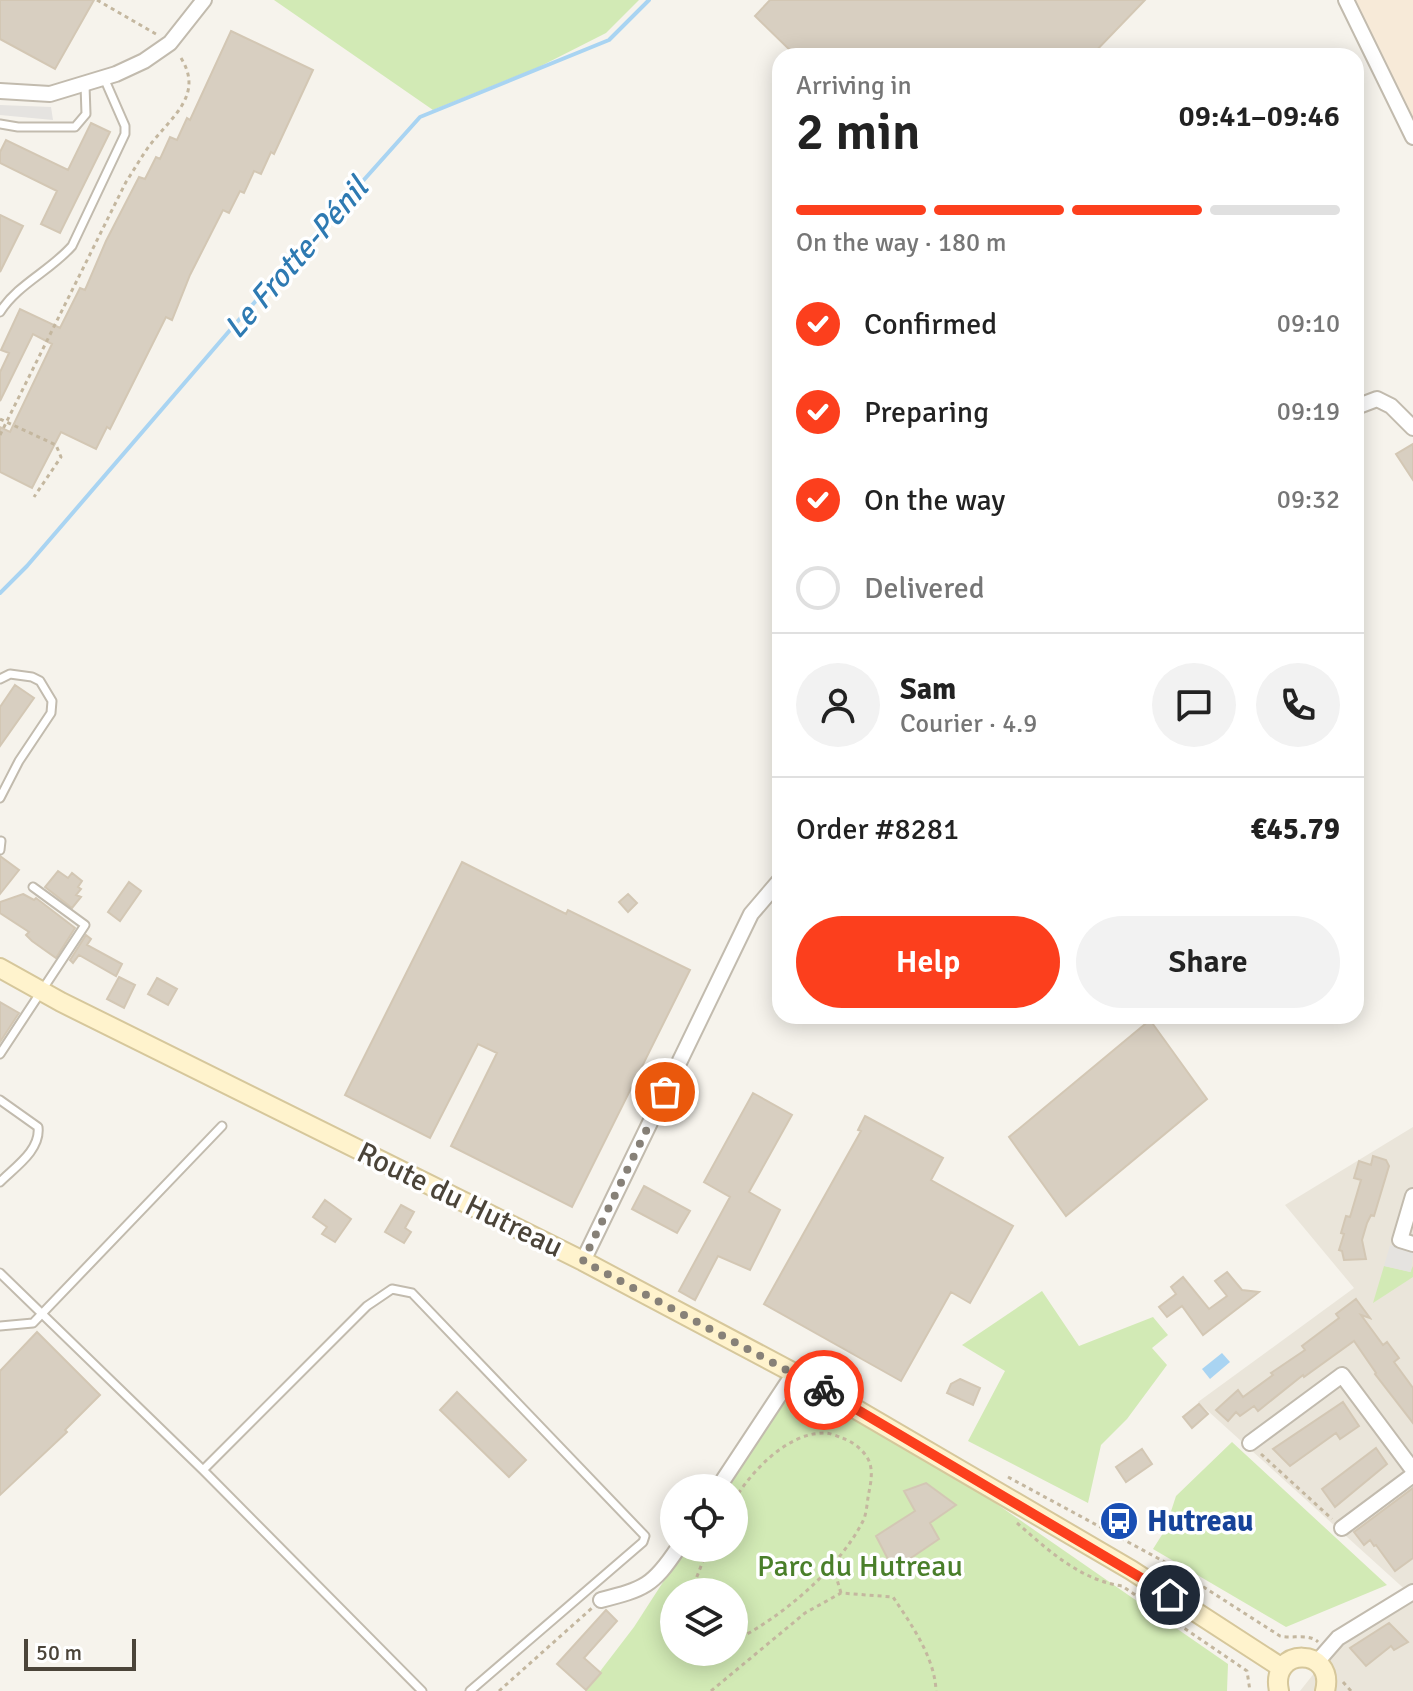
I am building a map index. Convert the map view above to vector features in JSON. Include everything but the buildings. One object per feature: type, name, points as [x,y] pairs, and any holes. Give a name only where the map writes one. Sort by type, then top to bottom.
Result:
[{"type":"street","points":[[0,91],[50,94],[85,85],[144,61],[170,43],[204,0]]},
{"type":"street","points":[[1346,0],[1413,137]]},
{"type":"street","points":[[1364,404],[1377,399],[1391,406],[1413,428]]},
{"type":"street","points":[[583,1261],[751,914],[772,889]]},
{"type":"street","name":"Route du Hutreau","points":[[0,968],[583,1261],[794,1373],[1131,1570],[1282,1668]]},
{"type":"street","points":[[1413,1196],[1400,1240],[1413,1244]]},
{"type":"street","points":[[727,1474],[794,1373]]},
{"type":"street","points":[[1250,1443],[1342,1375],[1413,1472],[1342,1528]]},
{"type":"street","points":[[601,1600],[640,1590],[661,1574],[669,1562]]},
{"type":"street","points":[[1317,1662],[1338,1638],[1413,1592]]},
{"type":"street","points":[[1279,1691],[1277,1682],[1282,1668],[1287,1662],[1302,1657],[1317,1662],[1326,1674],[1325,1691]]},
{"type":"lane","points":[[0,312],[10,296],[60,259],[72,246],[125,134],[125,126],[104,78]]},
{"type":"lane","points":[[0,124],[75,127],[86,114],[85,85]]},
{"type":"lane","points":[[0,679],[10,674],[32,677],[40,681],[52,701],[51,713],[19,761],[0,798]]},
{"type":"lane","points":[[0,1054],[85,925],[33,887]]},
{"type":"lane","points":[[0,1100],[38,1127],[39,1137],[33,1150],[0,1182]]},
{"type":"lane","points":[[0,1326],[33,1323],[222,1126]]},
{"type":"lane","points":[[0,1273],[203,1470],[422,1691]]},
{"type":"lane","points":[[203,1470],[367,1306],[392,1289],[412,1293],[645,1536],[643,1542],[470,1691]]},
{"type":"path","points":[[0,419],[56,445],[61,457],[34,497]]},
{"type":"path","points":[[748,1480],[769,1458],[800,1438],[826,1433],[853,1442],[869,1461],[871,1479],[864,1520],[833,1564],[788,1607],[748,1634]]},
{"type":"path","points":[[1250,1443],[1342,1528]]},
{"type":"path","points":[[1012,1520],[1055,1556],[1100,1583],[1122,1586],[1247,1671],[1250,1691]]},
{"type":"path","points":[[833,1564],[841,1593]]},
{"type":"path","points":[[711,1691],[805,1613],[841,1593],[893,1597],[916,1632],[936,1679],[936,1691]]},
{"type":"path","points":[[499,1691],[601,1600]]},
{"type":"shaded area","points":[[1351,0],[1413,0],[1413,123]]},
{"type":"shaded area","points":[[0,105],[51,107],[53,120],[0,115]]},
{"type":"shaded area","points":[[1413,1127],[1413,1691],[1300,1691],[1343,1637],[1410,1594],[1198,1402],[1354,1288],[1285,1205]]},
{"type":"shaded area","points":[[1390,1245],[1413,1251],[1411,1272],[1384,1266]]},
{"type":"green space","points":[[274,0],[639,0],[606,33],[539,67],[433,110]]},
{"type":"green space","points":[[1384,1266],[1410,1272],[1413,1266],[1413,1277],[1373,1303]]},
{"type":"green space","points":[[1042,1291],[1079,1346],[1153,1317],[1168,1335],[1152,1348],[1167,1365],[1127,1419],[1101,1445],[1088,1503],[968,1441],[1005,1371],[962,1345]]},
{"type":"green space","name":"Parc du Hutreau","points":[[793,1383],[978,1491],[1228,1664],[1227,1691],[585,1691],[634,1627],[660,1587],[660,1666],[748,1666],[748,1578],[666,1578],[676,1562],[748,1562],[748,1474],[733,1474]]},
{"type":"green space","points":[[1232,1442],[1387,1585],[1286,1627],[1153,1549],[1165,1530],[1176,1496]]},
{"type":"water","points":[[1222,1353],[1230,1362],[1210,1379],[1202,1369]]},
{"type":"waterway","name":"Le Frotte-Pénil","points":[[0,593],[420,117],[609,40],[649,0]]},
{"type":"way so far","points":[[665,1092],[583,1261],[824,1390]]},
{"type":"place","name":"Hutreau","points":[[1119,1521]]},
{"type":"route","points":[[824,1390],[1170,1595]]}]
